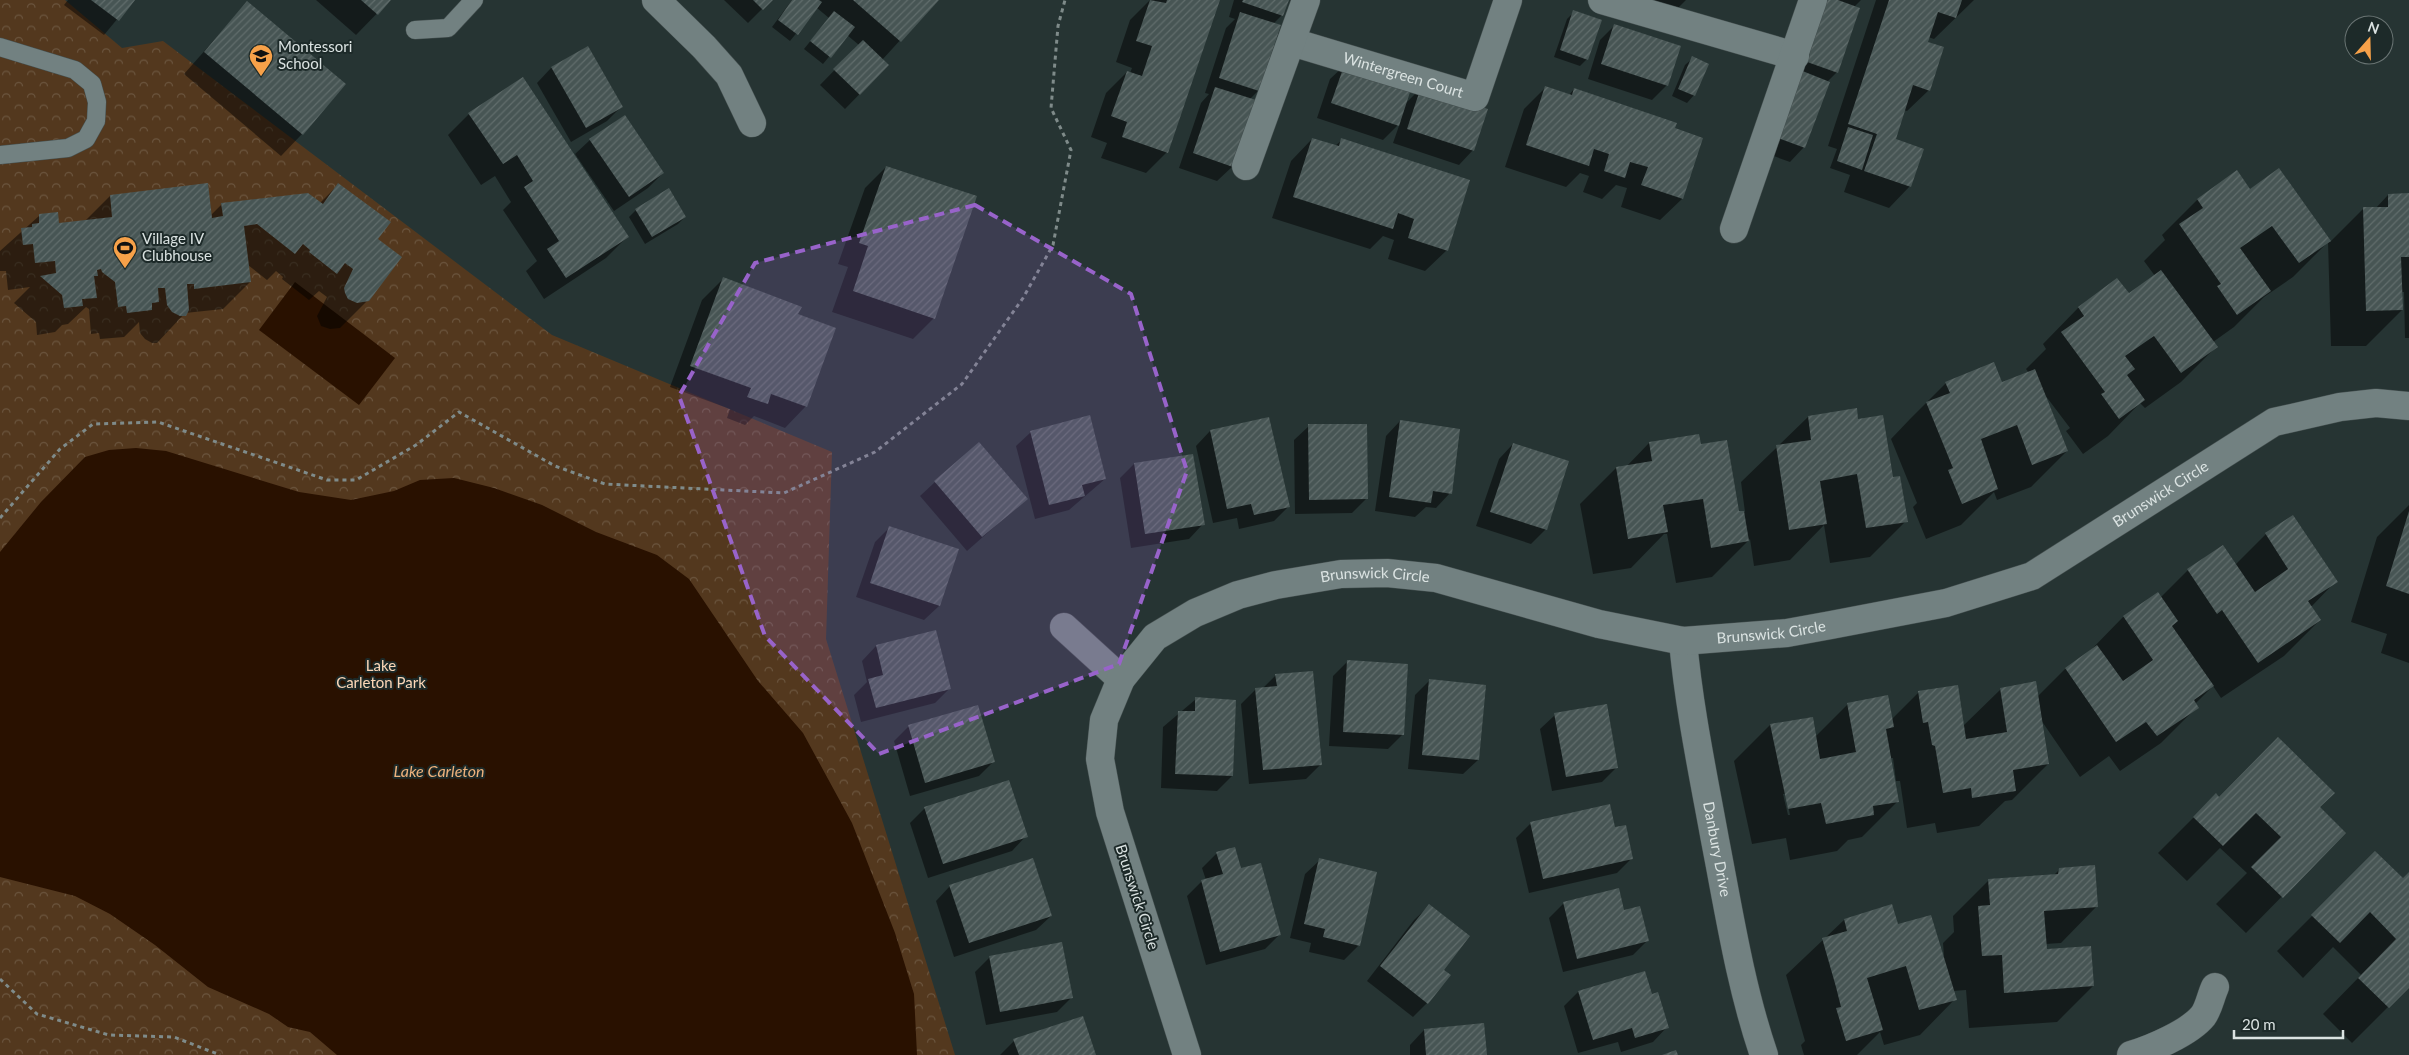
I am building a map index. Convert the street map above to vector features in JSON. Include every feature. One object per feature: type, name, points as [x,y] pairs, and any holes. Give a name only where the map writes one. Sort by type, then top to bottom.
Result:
[{"type":"street","points":[[656,0],[704,47],[729,75],[752,123]]},
{"type":"street","points":[[1246,166],[1306,0]]},
{"type":"street","name":"Wintergreen Court","points":[[1292,42],[1475,97],[1508,0]]},
{"type":"street","points":[[1602,0],[1795,56]]},
{"type":"street","points":[[1734,229],[1813,0]]},
{"type":"street","name":"Brunswick Circle","points":[[1187,1055],[1110,812],[1100,759],[1104,720],[1122,680],[1155,637],[1196,613],[1238,595],[1341,574],[1387,573],[1436,578],[1599,624],[1683,641],[1787,633],[1946,603],[2024,579],[2039,572],[2274,422],[2340,406],[2376,403],[2409,406]]},
{"type":"street","points":[[1064,627],[1122,680]]},
{"type":"street","name":"Danbury Drive","points":[[1683,641],[1687,688],[1736,952],[1753,1023],[1764,1055]]},
{"type":"street","points":[[2131,1055],[2159,1045],[2182,1032],[2203,1016],[2215,987]]},
{"type":"lane","points":[[416,30],[448,28],[474,0]]},
{"type":"lane","points":[[0,47],[75,70],[92,84],[97,102],[96,121],[86,139],[68,148],[0,155]]},
{"type":"path","points":[[0,518],[60,449],[93,424],[158,422],[328,480],[356,480],[416,444],[459,412],[555,466],[605,484],[784,493],[875,452],[962,384],[1023,298],[1053,244],[1071,150],[1051,108],[1058,26],[1065,0]]},
{"type":"path","points":[[0,979],[37,1014],[109,1035],[174,1037],[220,1055]]},
{"type":"highlighted area","points":[[975,205],[1131,294],[1187,471],[1119,664],[879,754],[765,636],[679,396],[755,263]]},
{"type":"green space","name":"Lake Carleton Park","points":[[0,0],[65,0],[122,48],[163,41],[552,335],[832,452],[826,639],[955,1055],[0,1055]]},
{"type":"water","points":[[295,282],[395,358],[359,405],[259,330]]},
{"type":"water","name":"Lake Carleton","points":[[136,448],[166,451],[299,492],[351,500],[394,491],[420,480],[454,478],[494,488],[542,505],[596,532],[657,555],[689,579],[758,681],[803,733],[852,823],[895,933],[914,994],[917,1055],[337,1055],[310,1032],[288,1027],[269,1014],[208,987],[155,945],[110,914],[75,896],[0,877],[0,552],[41,502],[85,457],[109,450]]},
{"type":"building","points":[[91,0],[135,0],[119,21]]},
{"type":"building","points":[[361,0],[391,0],[378,15]]},
{"type":"building","points":[[753,0],[773,0],[763,10]]},
{"type":"building","points":[[792,0],[819,0],[822,2],[798,35],[778,20]]},
{"type":"building","points":[[853,0],[939,0],[901,42]]},
{"type":"building","points":[[1150,0],[1166,3],[1167,0],[1220,0],[1168,153],[1122,137],[1127,122],[1111,116],[1127,71],[1142,76],[1152,46],[1136,41]]},
{"type":"building","points":[[1243,0],[1289,0],[1283,16],[1242,2]]},
{"type":"building","points":[[1817,0],[1838,0],[1860,8],[1838,73],[1796,58]]},
{"type":"building","points":[[1889,0],[1962,0],[1956,18],[1938,12],[1928,42],[1944,47],[1930,91],[1913,85],[1896,139],[1924,149],[1911,187],[1864,171],[1877,134],[1848,124]]},
{"type":"building","points":[[247,1],[346,84],[303,135],[204,52]]},
{"type":"building","points":[[1573,10],[1602,20],[1588,60],[1560,50]]},
{"type":"building","points":[[834,11],[855,27],[831,58],[810,41]]},
{"type":"building","points":[[1240,12],[1281,25],[1259,91],[1219,78]]},
{"type":"building","points":[[1614,24],[1681,46],[1668,86],[1601,64]]},
{"type":"building","points":[[863,40],[889,65],[860,95],[833,69]]},
{"type":"building","points":[[588,46],[623,107],[586,128],[551,67]]},
{"type":"building","points":[[1692,56],[1709,64],[1695,96],[1678,89]]},
{"type":"building","points":[[1345,63],[1412,86],[1399,126],[1331,103]]},
{"type":"building","points":[[1795,68],[1830,82],[1805,148],[1770,135]]},
{"type":"building","points":[[523,77],[629,237],[566,278],[547,249],[559,241],[524,187],[533,181],[517,155],[503,164],[468,113]]},
{"type":"building","points":[[1545,86],[1572,95],[1574,88],[1677,123],[1675,128],[1703,138],[1683,199],[1641,185],[1648,167],[1630,162],[1625,178],[1604,171],[1609,154],[1594,149],[1589,166],[1526,145]]},
{"type":"building","points":[[1215,87],[1256,100],[1233,167],[1193,153]]},
{"type":"building","points":[[1421,87],[1488,109],[1474,151],[1407,129]]},
{"type":"building","points":[[625,115],[664,173],[629,197],[589,139]]},
{"type":"building","points":[[1848,127],[1873,135],[1862,170],[1837,161]]},
{"type":"building","points":[[1312,138],[1339,146],[1341,138],[1470,180],[1448,251],[1408,238],[1414,219],[1398,213],[1393,229],[1293,197]]},
{"type":"building","points":[[886,166],[977,196],[935,319],[853,291],[868,246],[859,243]]},
{"type":"building","points":[[2279,168],[2331,241],[2299,263],[2272,226],[2240,248],[2271,291],[2237,315],[2217,286],[2221,284],[2179,224],[2203,208],[2197,199],[2237,170],[2250,189]]},
{"type":"building","points":[[208,183],[212,218],[223,216],[221,203],[308,193],[323,204],[338,183],[391,222],[378,239],[402,257],[369,301],[357,303],[348,299],[345,293],[344,288],[353,269],[345,263],[337,274],[309,252],[310,250],[303,244],[295,254],[257,224],[244,226],[251,282],[194,289],[194,284],[187,284],[189,310],[186,316],[180,316],[172,312],[167,305],[165,288],[158,288],[159,302],[152,303],[152,310],[127,313],[126,306],[118,307],[115,282],[102,272],[101,269],[97,270],[98,276],[94,276],[97,298],[82,299],[83,306],[64,308],[62,295],[40,276],[56,273],[55,261],[35,263],[33,244],[23,245],[21,228],[32,227],[32,224],[39,223],[39,214],[58,212],[59,223],[112,217],[110,195]]},
{"type":"building","points":[[669,188],[686,217],[652,237],[635,209]]},
{"type":"building","points":[[2409,193],[2409,257],[2401,257],[2403,310],[2366,311],[2363,207],[2388,207],[2388,194]]},
{"type":"building","points":[[2161,270],[2218,347],[2181,373],[2154,336],[2125,356],[2135,369],[2127,375],[2145,400],[2119,419],[2101,394],[2105,392],[2061,332],[2084,316],[2078,307],[2117,278],[2129,293]]},
{"type":"building","points":[[723,277],[802,307],[798,314],[836,328],[807,407],[771,394],[768,404],[747,397],[751,388],[690,366]]},
{"type":"building","points":[[1994,362],[2002,382],[2035,369],[2068,451],[2032,465],[2017,425],[1981,439],[1998,489],[1962,504],[1948,470],[1953,468],[1926,402],[1950,393],[1945,382]]},
{"type":"building","points":[[1857,408],[1858,419],[1883,415],[1893,477],[1900,476],[1908,522],[1866,528],[1857,474],[1820,481],[1827,524],[1789,530],[1776,445],[1811,440],[1808,416]]},
{"type":"building","points":[[1090,415],[1106,479],[1082,485],[1085,496],[1049,505],[1030,431]]},
{"type":"building","points":[[1269,417],[1290,507],[1254,515],[1251,504],[1227,509],[1210,430]]},
{"type":"building","points":[[1400,420],[1460,429],[1452,494],[1433,491],[1431,503],[1389,497]]},
{"type":"building","points":[[1308,424],[1367,424],[1368,499],[1309,500]]},
{"type":"building","points":[[1699,434],[1701,444],[1727,440],[1739,511],[1744,511],[1749,541],[1711,548],[1703,499],[1663,505],[1668,532],[1628,539],[1616,467],[1652,461],[1649,442]]},
{"type":"building","points":[[979,442],[1028,499],[982,537],[934,481]]},
{"type":"building","points":[[1513,443],[1569,461],[1547,530],[1490,512]]},
{"type":"building","points":[[1193,454],[1205,525],[1145,534],[1134,463]]},
{"type":"building","points":[[2409,511],[2409,594],[2386,586]]},
{"type":"building","points":[[2293,515],[2338,582],[2308,601],[2321,620],[2258,663],[2222,610],[2217,614],[2187,569],[2223,545],[2255,592],[2288,569],[2265,533]]},
{"type":"building","points":[[889,526],[959,549],[940,606],[870,583]]},
{"type":"building","points":[[2158,592],[2178,621],[2172,626],[2214,686],[2194,700],[2199,708],[2157,736],[2146,722],[2116,742],[2065,668],[2097,645],[2123,681],[2153,660],[2123,616]]},
{"type":"building","points":[[936,630],[951,689],[876,708],[868,679],[883,675],[876,645]]},
{"type":"building","points":[[1347,660],[1408,664],[1404,735],[1343,732]]},
{"type":"building","points":[[1313,671],[1322,765],[1263,770],[1255,688],[1277,686],[1275,674]]},
{"type":"building","points":[[1429,679],[1486,685],[1479,760],[1422,755]]},
{"type":"building","points":[[2036,681],[2049,764],[2013,770],[2016,791],[1972,798],[1971,788],[1943,793],[1935,746],[1932,745],[1928,722],[1923,723],[1918,691],[1958,685],[1966,739],[2007,732],[2000,688]]},
{"type":"building","points":[[1888,695],[1894,727],[1886,729],[1899,802],[1873,806],[1874,815],[1826,824],[1821,803],[1788,809],[1770,724],[1813,717],[1820,759],[1856,752],[1847,703]]},
{"type":"building","points":[[1195,697],[1236,700],[1233,776],[1175,774],[1178,711],[1195,711]]},
{"type":"building","points":[[1607,704],[1618,768],[1566,777],[1554,713]]},
{"type":"building","points":[[978,705],[995,762],[925,783],[908,725]]},
{"type":"building","points":[[2278,737],[2335,793],[2320,807],[2346,833],[2283,898],[2251,867],[2281,837],[2256,813],[2223,846],[2193,817],[2216,793],[2219,797]]},
{"type":"building","points":[[1009,780],[1028,837],[943,864],[924,807]]},
{"type":"building","points":[[1610,804],[1615,827],[1626,825],[1633,859],[1543,879],[1530,822]]},
{"type":"building","points":[[1235,847],[1241,868],[1261,863],[1281,935],[1220,952],[1201,880],[1223,874],[1216,852]]},
{"type":"building","points":[[2375,851],[2403,878],[2409,872],[2409,988],[2389,1008],[2358,978],[2396,939],[2370,912],[2340,943],[2311,915]]},
{"type":"building","points":[[1033,858],[1052,916],[969,943],[949,885]]},
{"type":"building","points":[[1319,858],[1377,872],[1360,946],[1323,937],[1325,929],[1304,924]]},
{"type":"building","points":[[2095,865],[2098,907],[2044,911],[2047,949],[2091,946],[2094,986],[2004,993],[2002,955],[1982,956],[1978,906],[1990,905],[1988,879],[2058,874],[2059,868]]},
{"type":"building","points":[[1619,888],[1624,910],[1640,906],[1649,941],[1577,959],[1563,902]]},
{"type":"building","points":[[1429,904],[1470,936],[1444,970],[1451,975],[1428,1004],[1380,966]]},
{"type":"building","points":[[1892,904],[1898,924],[1931,915],[1957,1000],[1919,1010],[1906,966],[1867,978],[1883,1030],[1846,1041],[1836,1008],[1841,1007],[1822,938],[1847,931],[1844,919]]},
{"type":"building","points":[[1062,942],[1073,998],[1000,1012],[989,956]]},
{"type":"building","points":[[1645,971],[1652,994],[1658,992],[1669,1028],[1635,1038],[1632,1028],[1593,1040],[1578,991]]},
{"type":"building","points":[[1083,1016],[1096,1055],[1019,1055],[1013,1039]]},
{"type":"building","points":[[1484,1023],[1487,1055],[1426,1055],[1424,1029]]},
{"type":"building","points":[[1676,1050],[1678,1055],[1662,1055]]},
{"type":"place","name":"Montessori School","points":[[261,77]]},
{"type":"place","name":"Village IV Clubhouse","points":[[125,269]]}]
